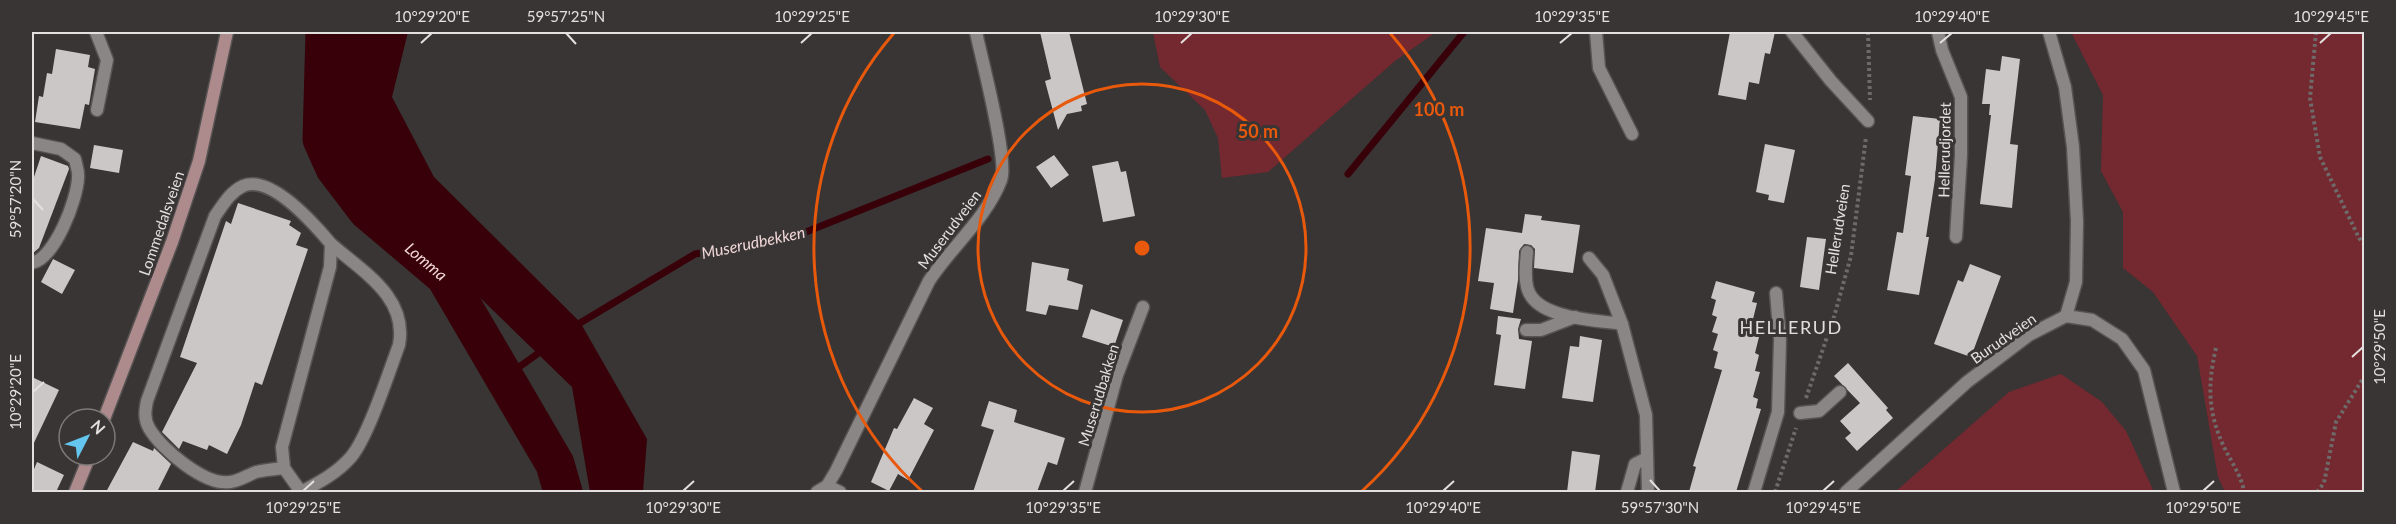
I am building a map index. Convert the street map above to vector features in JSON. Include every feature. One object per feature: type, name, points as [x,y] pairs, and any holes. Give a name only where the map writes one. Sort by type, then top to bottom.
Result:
[{"type":"main road","name":"Lommedalsveien","points":[[109,407],[172,242],[195,172],[212,110],[227,32]]},
{"type":"main road","points":[[75,492],[85,467]]},
{"type":"street","points":[[96,32],[107,60],[97,110]]},
{"type":"street","name":"Muserudveien","points":[[822,489],[929,281],[943,259],[986,209],[1003,178],[1002,153],[976,32]]},
{"type":"street","points":[[1596,32],[1599,69],[1632,134]]},
{"type":"street","points":[[1792,32],[1831,81],[1868,121]]},
{"type":"street","name":"Hellerudjordet","points":[[1938,32],[1942,50],[1961,97],[1961,155],[1956,237]]},
{"type":"street","points":[[2049,32],[2065,87],[2073,147],[2077,221],[2076,282],[2066,316],[2092,321],[2122,339],[2144,370],[2174,492]]},
{"type":"street","points":[[32,143],[61,149],[75,159],[79,177],[66,223],[53,248],[32,263]]},
{"type":"street","points":[[284,468],[257,472],[230,482],[211,481],[198,475],[158,440],[148,427],[145,416],[147,401],[215,216],[235,190],[245,185],[257,184],[274,192],[306,215],[331,244],[375,282],[394,304],[402,329],[395,355],[353,455],[331,476],[301,492],[284,468],[282,447],[330,267],[331,244]]},
{"type":"street","points":[[1527,252],[1525,276],[1528,291],[1549,311],[1622,324]]},
{"type":"street","points":[[1589,258],[1603,275],[1622,324],[1646,415],[1648,492]]},
{"type":"street","points":[[1754,492],[1778,412],[1780,340],[1776,293]]},
{"type":"street","name":"Muserudbakken","points":[[1085,492],[1117,375],[1143,307]]},
{"type":"street","name":"Burudveien","points":[[1846,492],[1967,382],[2029,335],[2066,316]]},
{"type":"street","points":[[1526,330],[1541,330],[1575,317]]},
{"type":"street","points":[[1800,413],[1819,411],[1840,392]]},
{"type":"street","points":[[1628,492],[1635,464],[1647,458]]},
{"type":"street","points":[[822,489],[840,492]]},
{"type":"path","name":"Hellerudveien","points":[[1775,492],[1834,316],[1851,256],[1871,92],[1868,32]]},
{"type":"path","points":[[2316,32],[2310,98],[2320,157],[2364,244]]},
{"type":"path","points":[[2216,348],[2209,378],[2211,410],[2223,445],[2243,485],[2244,492]]},
{"type":"path","points":[[2317,492],[2324,483],[2336,422],[2364,377]]},
{"type":"shaded area","points":[[343,32],[408,32],[392,97],[434,177],[580,322],[647,439],[643,492],[590,492],[572,387],[336,158]]},
{"type":"shaded area","points":[[1153,32],[1436,32],[1395,61],[1268,172],[1222,178],[1218,138],[1205,110],[1160,67]]},
{"type":"shaded area","points":[[2071,32],[2364,32],[2364,492],[2225,492],[2218,477],[2197,356],[2153,292],[2123,268],[2123,212],[2101,171],[2103,95]]},
{"type":"shaded area","points":[[2061,374],[2102,402],[2126,431],[2154,492],[1895,492],[2009,392]]},
{"type":"building","points":[[1040,32],[1069,32],[1087,104],[1081,106],[1082,111],[1067,114],[1058,130],[1045,81],[1051,79]]},
{"type":"building","points":[[1730,32],[1775,32],[1770,54],[1765,53],[1759,84],[1749,82],[1746,100],[1718,95]]},
{"type":"building","points":[[56,49],[90,55],[88,67],[95,69],[89,105],[85,104],[80,129],[35,122],[39,96],[43,97],[47,73],[52,74]]},
{"type":"building","points":[[2002,56],[2020,59],[2010,144],[2018,145],[2012,208],[1980,204],[1991,115],[1989,115],[1990,104],[1982,104],[1986,69],[2000,71]]},
{"type":"building","points":[[1913,116],[1940,119],[1935,179],[1926,237],[1929,237],[1919,295],[1887,290],[1897,232],[1903,233],[1911,176],[1905,175]]},
{"type":"building","points":[[1765,144],[1795,150],[1784,203],[1768,200],[1769,195],[1756,192]]},
{"type":"building","points":[[94,145],[123,150],[119,173],[90,168]]},
{"type":"building","points":[[1054,155],[1069,175],[1051,188],[1036,167]]},
{"type":"building","points":[[41,156],[68,166],[69,169],[39,248],[32,254],[32,183]]},
{"type":"building","points":[[1118,161],[1121,172],[1126,171],[1135,216],[1103,222],[1092,166]]},
{"type":"building","points":[[238,203],[291,221],[289,225],[301,233],[296,245],[308,249],[262,385],[255,382],[241,425],[227,454],[209,445],[207,450],[183,441],[179,449],[162,432],[197,363],[180,357],[226,221],[231,224]]},
{"type":"building","points":[[1525,214],[1542,216],[1541,220],[1580,225],[1573,273],[1534,268],[1535,249],[1531,245],[1524,244],[1519,251],[1513,313],[1490,309],[1494,283],[1478,281],[1486,228],[1522,233]]},
{"type":"building","points":[[1807,237],[1826,239],[1819,290],[1800,287]]},
{"type":"building","points":[[53,259],[75,270],[62,294],[41,282]]},
{"type":"building","points":[[1032,262],[1069,269],[1067,280],[1083,285],[1078,310],[1049,305],[1046,315],[1026,311]]},
{"type":"building","points":[[1970,264],[2001,276],[1971,357],[1934,344],[1958,280],[1963,282]]},
{"type":"building","points":[[1716,281],[1755,292],[1752,302],[1757,303],[1753,319],[1758,320],[1754,336],[1759,337],[1755,353],[1759,355],[1755,371],[1760,372],[1753,397],[1758,399],[1756,408],[1761,409],[1736,492],[1689,492],[1696,467],[1693,466],[1722,370],[1714,368],[1718,352],[1713,350],[1718,334],[1712,332],[1717,317],[1712,315],[1716,300],[1711,298]]},
{"type":"building","points":[[1091,309],[1123,320],[1114,347],[1082,337]]},
{"type":"building","points":[[1498,316],[1521,319],[1518,329],[1519,339],[1532,341],[1525,389],[1494,385],[1501,335],[1496,334]]},
{"type":"building","points":[[1580,336],[1602,340],[1593,402],[1562,398],[1570,346],[1579,347]]},
{"type":"building","points":[[1848,363],[1888,408],[1886,410],[1893,418],[1857,451],[1845,438],[1851,433],[1840,421],[1860,403],[1834,376]]},
{"type":"building","points":[[32,377],[59,390],[32,447]]},
{"type":"building","points":[[914,398],[933,408],[924,424],[934,430],[908,480],[898,474],[889,491],[871,482],[894,428],[897,429]]},
{"type":"building","points":[[989,401],[1017,410],[1014,422],[1065,438],[1057,465],[1048,462],[1037,492],[973,492],[994,430],[981,426]]},
{"type":"building","points":[[133,442],[153,451],[154,448],[171,464],[157,492],[106,492]]},
{"type":"building","points":[[1572,451],[1600,455],[1595,492],[1567,492]]},
{"type":"building","points":[[37,462],[64,475],[56,492],[32,492],[32,474]]},
{"type":"waterway","name":"Lomma","points":[[325,32],[322,139],[335,168],[367,210],[445,276],[555,464],[563,492]]},
{"type":"waterway","name":"Muserudbekken","points":[[1348,174],[1464,32]]},
{"type":"waterway","name":"Muserudbekken","points":[[575,326],[695,254],[796,236],[988,159]]},
{"type":"waterway","name":"Muserudbekken","points":[[504,378],[544,349]]},
{"type":"district","name":"HELLERUD","points":[[1791,327]]}]
